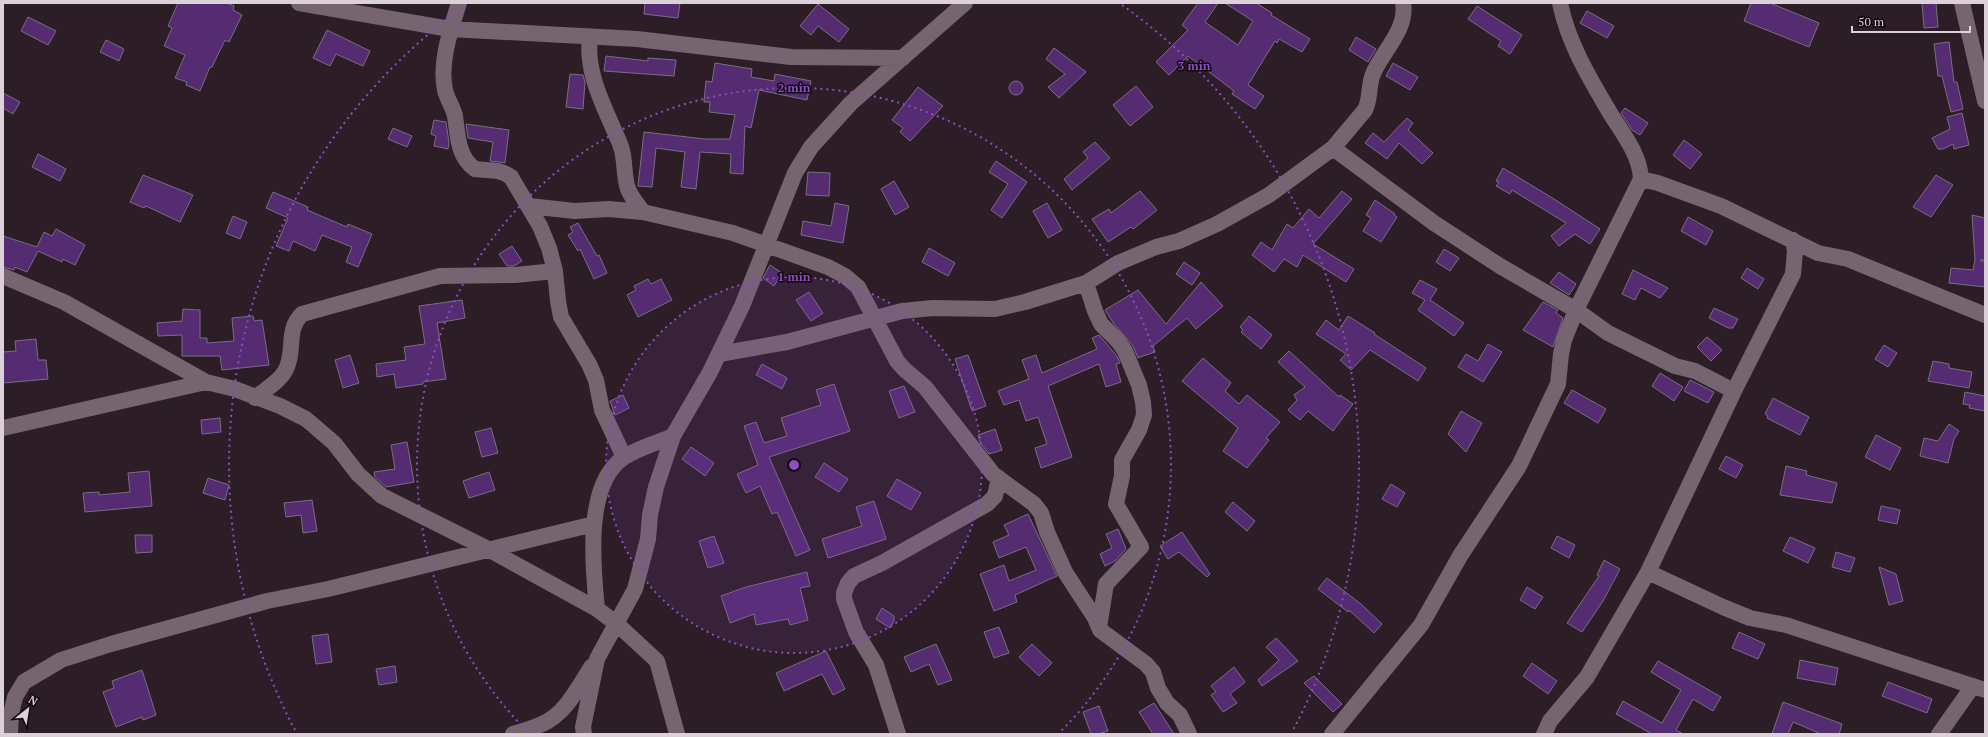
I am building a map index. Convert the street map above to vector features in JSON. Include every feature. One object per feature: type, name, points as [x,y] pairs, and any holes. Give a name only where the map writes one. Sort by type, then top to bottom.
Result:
[{"type":"street","points":[[299,3],[450,30],[637,39],[791,57],[903,58]]},
{"type":"street","points":[[459,3],[450,30],[444,68],[445,90],[454,115],[461,150],[474,169],[504,171],[511,177],[540,226],[555,271],[561,317],[589,364],[596,380],[602,410],[624,457]]},
{"type":"street","points":[[513,734],[543,724],[557,716],[569,702],[617,624],[635,589],[648,539],[650,515],[656,487],[673,436],[719,354],[742,306],[795,173],[811,147],[851,102],[965,3]]},
{"type":"street","points":[[719,354],[787,342],[874,318],[932,308],[996,309],[1025,302],[1086,282],[1118,263],[1156,247],[1180,241],[1217,224],[1269,195],[1333,148],[1365,110],[1371,95],[1370,86],[1374,73],[1398,29],[1404,9],[1403,3]]},
{"type":"street","points":[[1332,734],[1421,625],[1460,556],[1519,466],[1558,384],[1564,340],[1576,310],[1641,179],[1638,160],[1590,79],[1564,25],[1560,3]]},
{"type":"street","points":[[1962,3],[1980,59],[1985,101]]},
{"type":"street","points":[[590,37],[588,53],[592,72],[612,126],[621,145],[628,189],[643,212]]},
{"type":"street","points":[[1333,148],[1434,223],[1500,266],[1576,310],[1608,334],[1675,366],[1695,371],[1734,391]]},
{"type":"street","points":[[1641,179],[1658,183],[1721,206],[1818,253],[1848,259],[1985,315]]},
{"type":"street","points":[[529,206],[575,211],[608,209],[643,212],[733,233],[828,267],[845,276],[858,287],[897,361],[925,387],[993,474],[1034,504],[1041,513],[1047,532],[1065,572],[1100,630],[1146,664],[1153,672],[1158,688],[1167,703],[1180,715],[1189,734]]},
{"type":"street","points":[[1544,734],[1550,721],[1587,677],[1648,572],[1734,391],[1793,274],[1795,251],[1793,240]]},
{"type":"street","points":[[255,398],[275,382],[287,368],[292,329],[302,314],[440,276],[515,275],[555,271]]},
{"type":"street","points":[[3,276],[64,302],[206,382],[235,390],[280,406],[306,419],[334,443],[358,474],[382,496],[488,549],[597,609],[617,624],[657,661],[677,734]]},
{"type":"street","points":[[1086,282],[1095,311],[1101,324],[1118,341],[1125,351],[1139,385],[1144,415],[1139,430],[1122,460],[1122,476],[1116,504],[1141,547],[1106,584],[1099,627]]},
{"type":"street","points":[[3,428],[206,382]]},
{"type":"street","points":[[597,609],[592,562],[594,524],[597,498],[604,481],[616,463],[624,457],[673,436]]},
{"type":"street","points":[[898,734],[876,665],[856,632],[844,599],[846,588],[854,576],[896,555],[987,504],[995,496],[999,478]]},
{"type":"street","points":[[10,734],[11,714],[15,697],[24,682],[61,660],[111,644],[267,600],[328,589],[594,524]]},
{"type":"street","points":[[1648,572],[1716,604],[1750,618],[1786,626],[1979,688],[1939,734]]},
{"type":"street","points":[[584,734],[583,727],[596,659]]},
{"type":"building","points":[[178,3],[227,3],[234,6],[233,10],[242,15],[229,42],[225,40],[212,67],[210,67],[200,91],[186,85],[187,82],[175,78],[185,55],[164,46],[172,28],[168,26]]},
{"type":"building","points":[[645,3],[680,3],[678,18],[644,14]]},
{"type":"building","points":[[1198,3],[1218,3],[1205,22],[1238,45],[1253,21],[1225,3],[1256,3],[1272,13],[1271,15],[1310,39],[1302,52],[1279,39],[1277,43],[1275,41],[1248,85],[1264,96],[1255,109],[1232,94],[1234,91],[1188,56],[1169,75],[1156,62],[1188,30],[1182,25]]},
{"type":"building","points":[[1751,3],[1770,3],[1819,23],[1809,47],[1744,21]]},
{"type":"building","points":[[1922,3],[1936,3],[1938,27],[1924,28]]},
{"type":"building","points":[[818,4],[849,29],[839,42],[818,26],[811,35],[800,26]]},
{"type":"building","points":[[1477,6],[1522,35],[1510,54],[1498,46],[1501,41],[1468,19]]},
{"type":"building","points":[[1587,11],[1614,26],[1607,38],[1580,23]]},
{"type":"building","points":[[28,17],[56,31],[48,45],[21,31]]},
{"type":"building","points":[[327,30],[370,51],[363,66],[336,54],[330,66],[313,58]]},
{"type":"building","points":[[1356,37],[1376,49],[1368,62],[1349,50]]},
{"type":"building","points":[[106,40],[124,49],[119,61],[100,52]]},
{"type":"building","points":[[1949,42],[1954,82],[1957,82],[1963,109],[1951,112],[1942,76],[1938,76],[1934,44]]},
{"type":"building","points":[[1054,48],[1086,72],[1059,98],[1048,87],[1065,74],[1046,59]]},
{"type":"building","points":[[606,56],[648,61],[648,58],[676,60],[674,76],[604,71]]},
{"type":"building","points":[[715,63],[752,69],[751,77],[774,81],[775,74],[811,81],[807,100],[759,90],[751,128],[745,126],[743,174],[730,173],[731,154],[700,152],[696,189],[681,187],[685,152],[656,148],[652,187],[638,186],[644,132],[705,139],[730,139],[735,115],[709,112],[710,102],[704,102],[706,81],[712,82]]},
{"type":"building","points":[[1393,63],[1418,77],[1410,90],[1386,76]]},
{"type":"building","points":[[570,74],[583,75],[585,82],[583,109],[566,107]]},
{"type":"building","points":[[1013,81],[1019,81],[1023,85],[1023,91],[1019,95],[1013,95],[1009,91],[1009,85]]},
{"type":"building","points":[[1136,86],[1153,107],[1130,126],[1113,105]]},
{"type":"building","points":[[918,87],[943,106],[910,141],[900,132],[903,128],[892,120]]},
{"type":"building","points":[[3,93],[20,102],[13,114],[3,108]]},
{"type":"building","points":[[1625,108],[1648,123],[1640,135],[1632,130],[1621,113]]},
{"type":"building","points":[[1962,113],[1969,145],[1954,149],[1953,144],[1943,149],[1938,149],[1932,138],[1950,129],[1947,117]]},
{"type":"building","points":[[1407,118],[1413,123],[1408,130],[1433,153],[1422,164],[1399,143],[1387,159],[1365,143],[1373,133],[1384,142]]},
{"type":"building","points":[[434,120],[446,122],[449,143],[448,149],[434,146],[436,136],[431,134]]},
{"type":"building","points":[[466,124],[509,130],[505,163],[490,161],[493,142],[468,138]]},
{"type":"building","points":[[393,128],[412,136],[407,147],[388,139]]},
{"type":"building","points":[[1684,140],[1702,154],[1690,169],[1673,155]]},
{"type":"building","points":[[1095,142],[1110,158],[1072,190],[1064,179],[1088,158],[1083,152]]},
{"type":"building","points":[[38,154],[66,169],[60,181],[32,167]]},
{"type":"building","points":[[996,161],[1027,182],[1002,218],[991,210],[1008,184],[989,172]]},
{"type":"building","points":[[1503,168],[1600,229],[1590,244],[1575,234],[1559,246],[1551,236],[1566,223],[1512,190],[1510,194],[1496,186],[1499,182],[1496,181]]},
{"type":"building","points":[[808,172],[830,173],[829,196],[806,195]]},
{"type":"building","points":[[143,175],[193,195],[180,222],[146,206],[144,208],[130,202]]},
{"type":"building","points":[[1936,175],[1953,185],[1931,217],[1913,207]]},
{"type":"building","points":[[894,181],[909,207],[895,215],[881,189]]},
{"type":"building","points":[[1140,191],[1157,210],[1133,229],[1131,227],[1108,242],[1092,219],[1109,209],[1111,213]]},
{"type":"building","points":[[1342,191],[1352,199],[1313,244],[1354,269],[1346,282],[1303,255],[1297,267],[1284,259],[1274,272],[1252,255],[1261,242],[1272,250],[1287,224],[1293,228],[1309,209],[1319,218]]},
{"type":"building","points":[[273,192],[308,207],[307,210],[347,227],[348,224],[372,234],[358,267],[346,262],[352,247],[322,235],[315,251],[293,241],[289,251],[276,246],[288,218],[266,208]]},
{"type":"building","points":[[1375,200],[1397,217],[1381,242],[1363,231],[1371,218],[1366,215]]},
{"type":"building","points":[[835,203],[849,206],[843,243],[801,235],[803,221],[831,226]]},
{"type":"building","points":[[1047,203],[1062,230],[1048,238],[1033,211]]},
{"type":"building","points":[[1972,215],[1985,218],[1985,260],[1980,260],[1985,262],[1985,287],[1949,283],[1951,268],[1973,270],[1975,260]]},
{"type":"building","points":[[233,216],[247,222],[240,239],[226,233]]},
{"type":"building","points":[[1688,217],[1713,231],[1706,245],[1681,231]]},
{"type":"building","points":[[578,223],[597,256],[599,255],[607,273],[594,279],[580,249],[578,251],[568,235],[573,232],[570,227]]},
{"type":"building","points":[[56,229],[85,245],[75,265],[63,259],[62,262],[38,251],[27,272],[15,267],[14,270],[3,267],[3,236],[37,247],[44,232],[52,236]]},
{"type":"building","points":[[512,246],[522,261],[514,266],[507,266],[499,254]]},
{"type":"building","points":[[929,248],[955,263],[948,276],[922,262]]},
{"type":"building","points":[[1444,249],[1459,258],[1450,271],[1436,262]]},
{"type":"building","points":[[1184,262],[1200,273],[1192,285],[1176,274]]},
{"type":"building","points":[[770,265],[782,273],[774,286],[763,278]]},
{"type":"building","points":[[1747,268],[1764,279],[1758,289],[1741,278]]},
{"type":"building","points":[[1633,270],[1668,288],[1660,298],[1641,288],[1635,300],[1622,294]]},
{"type":"building","points":[[1559,272],[1576,284],[1569,295],[1550,283]]},
{"type":"building","points":[[648,279],[651,284],[661,279],[672,300],[638,317],[627,295],[636,290],[634,286]]},
{"type":"building","points":[[1420,280],[1437,289],[1430,300],[1464,323],[1454,336],[1418,310],[1425,300],[1412,293]]},
{"type":"building","points":[[1201,282],[1223,306],[1196,329],[1187,318],[1153,346],[1155,352],[1138,358],[1133,346],[1114,324],[1105,310],[1138,290],[1166,324]]},
{"type":"building","points":[[809,292],[823,313],[811,321],[796,300]]},
{"type":"building","points":[[462,300],[465,318],[437,323],[446,379],[396,388],[394,374],[377,377],[376,364],[406,360],[404,347],[425,344],[419,306]]},
{"type":"building","points":[[1543,302],[1558,310],[1556,313],[1563,318],[1553,347],[1523,330]]},
{"type":"building","points":[[1714,308],[1738,319],[1733,328],[1728,328],[1709,318]]},
{"type":"building","points":[[183,309],[200,310],[200,338],[207,338],[207,343],[234,341],[232,318],[253,316],[254,321],[262,320],[269,365],[222,370],[220,356],[182,356],[182,335],[158,336],[157,323],[182,321]]},
{"type":"building","points":[[1249,316],[1272,335],[1261,349],[1241,332],[1243,330],[1240,327]]},
{"type":"building","points":[[1348,316],[1426,368],[1418,381],[1370,350],[1351,370],[1340,360],[1346,354],[1316,334],[1326,320],[1339,330]]},
{"type":"building","points":[[1099,335],[1117,356],[1120,363],[1116,364],[1121,382],[1106,387],[1099,364],[1048,386],[1072,457],[1041,468],[1035,448],[1047,444],[1038,417],[1026,421],[1019,400],[1004,405],[998,391],[1029,379],[1022,360],[1036,355],[1042,373],[1097,349],[1092,338]]},
{"type":"building","points":[[1707,337],[1722,350],[1711,361],[1697,347]]},
{"type":"building","points":[[36,339],[38,360],[46,360],[48,379],[3,383],[3,352],[16,351],[15,341]]},
{"type":"building","points":[[1488,344],[1502,352],[1483,382],[1458,367],[1466,354],[1478,361]]},
{"type":"building","points":[[1884,345],[1897,353],[1888,367],[1875,359]]},
{"type":"building","points":[[1289,351],[1339,397],[1340,395],[1353,404],[1333,431],[1308,411],[1300,420],[1288,410],[1297,400],[1294,395],[1305,387],[1278,362]]},
{"type":"building","points":[[350,355],[359,383],[343,388],[335,360]]},
{"type":"building","points":[[968,355],[986,406],[972,411],[955,359]]},
{"type":"building","points":[[1203,358],[1231,383],[1225,391],[1239,404],[1247,395],[1280,422],[1266,438],[1269,440],[1247,468],[1223,451],[1238,428],[1182,381]]},
{"type":"building","points":[[1933,361],[1949,364],[1949,368],[1972,372],[1969,388],[1928,381]]},
{"type":"building","points":[[762,364],[787,378],[782,389],[756,375]]},
{"type":"building","points":[[1660,373],[1683,387],[1674,401],[1652,386]]},
{"type":"building","points":[[1690,380],[1714,392],[1708,403],[1684,391]]},
{"type":"building","points":[[834,384],[850,431],[769,457],[810,550],[796,556],[777,512],[772,514],[760,486],[746,493],[737,474],[758,465],[744,426],[756,422],[764,443],[787,436],[781,418],[821,405],[816,390]]},
{"type":"building","points":[[904,386],[915,412],[899,418],[889,391]]},
{"type":"building","points":[[1572,390],[1606,409],[1598,423],[1564,403]]},
{"type":"building","points":[[1965,392],[1985,396],[1985,411],[1969,408],[1970,405],[1963,404]]},
{"type":"building","points":[[623,395],[629,408],[615,415],[610,401]]},
{"type":"building","points":[[1773,398],[1809,417],[1800,435],[1767,418],[1768,416],[1765,414]]},
{"type":"building","points":[[1461,411],[1482,423],[1466,452],[1448,434]]},
{"type":"building","points":[[220,418],[221,432],[202,434],[201,420]]},
{"type":"building","points":[[1949,424],[1959,431],[1954,439],[1948,463],[1920,456],[1924,438],[1938,441]]},
{"type":"building","points":[[491,428],[498,453],[482,457],[475,432]]},
{"type":"building","points":[[995,429],[1002,450],[989,454],[980,442],[978,435]]},
{"type":"building","points":[[1876,435],[1901,448],[1890,470],[1865,457]]},
{"type":"building","points":[[407,442],[414,482],[386,487],[375,477],[374,472],[395,469],[391,445]]},
{"type":"building","points":[[691,447],[714,463],[705,476],[682,459]]},
{"type":"building","points":[[1726,456],[1743,465],[1736,478],[1719,469]]},
{"type":"building","points":[[824,463],[848,479],[839,492],[815,477]]},
{"type":"building","points":[[1786,466],[1807,471],[1806,475],[1837,483],[1832,503],[1780,495]]},
{"type":"building","points":[[149,471],[152,506],[85,512],[83,493],[99,492],[99,495],[130,492],[128,473]]},
{"type":"building","points":[[489,472],[495,490],[469,498],[463,481]]},
{"type":"building","points":[[208,478],[229,485],[225,500],[203,493]]},
{"type":"building","points":[[897,479],[921,493],[911,510],[887,496]]},
{"type":"building","points":[[1391,484],[1405,493],[1397,507],[1382,499]]},
{"type":"building","points":[[312,500],[317,531],[303,533],[301,515],[286,517],[284,503]]},
{"type":"building","points":[[874,501],[886,539],[828,558],[822,539],[862,526],[856,507]]},
{"type":"building","points":[[1233,502],[1255,521],[1247,531],[1225,512]]},
{"type":"building","points":[[1881,506],[1900,510],[1897,524],[1878,520]]},
{"type":"building","points":[[1028,514],[1057,576],[1015,595],[1017,602],[994,611],[980,574],[1004,565],[1009,581],[1036,570],[1026,547],[999,558],[993,542],[1009,535],[1004,525]]},
{"type":"building","points":[[1118,529],[1126,549],[1115,561],[1105,566],[1100,554],[1112,548],[1106,534]]},
{"type":"building","points":[[1182,532],[1210,574],[1207,577],[1179,552],[1168,559],[1160,546]]},
{"type":"building","points":[[135,535],[152,535],[152,552],[136,553]]},
{"type":"building","points":[[714,536],[724,563],[708,568],[699,541]]},
{"type":"building","points":[[1557,536],[1575,545],[1569,558],[1551,548]]},
{"type":"building","points":[[1790,537],[1815,548],[1808,563],[1783,551]]},
{"type":"building","points":[[1836,552],[1855,558],[1850,572],[1832,567]]},
{"type":"building","points":[[1604,560],[1620,569],[1603,601],[1582,632],[1567,623],[1599,576],[1597,575]]},
{"type":"building","points":[[1879,567],[1896,574],[1903,601],[1889,605]]},
{"type":"building","points":[[807,572],[810,586],[800,588],[808,620],[790,625],[788,619],[756,625],[754,614],[730,623],[721,596],[746,587]]},
{"type":"building","points":[[1327,578],[1361,604],[1382,624],[1374,633],[1349,610],[1348,612],[1318,589]]},
{"type":"building","points":[[1527,587],[1543,597],[1535,609],[1520,600]]},
{"type":"building","points":[[882,608],[894,616],[894,621],[890,628],[876,619]]},
{"type":"building","points":[[999,627],[1009,653],[994,658],[984,632]]},
{"type":"building","points":[[1739,632],[1765,644],[1758,659],[1732,648]]},
{"type":"building","points":[[328,634],[332,662],[316,664],[312,636]]},
{"type":"building","points":[[1276,638],[1298,661],[1262,686],[1258,680],[1279,660],[1266,647]]},
{"type":"building","points":[[936,644],[952,680],[938,685],[929,664],[911,672],[904,657]]},
{"type":"building","points":[[1032,644],[1052,663],[1039,676],[1019,657]]},
{"type":"building","points":[[826,651],[845,689],[833,695],[822,674],[784,691],[776,673]]},
{"type":"building","points":[[1800,660],[1838,668],[1835,685],[1797,678]]},
{"type":"building","points":[[1658,661],[1721,697],[1713,711],[1693,699],[1676,730],[1683,734],[1652,734],[1616,714],[1623,701],[1662,723],[1681,690],[1651,672]]},
{"type":"building","points":[[1532,663],[1557,681],[1548,694],[1523,676]]},
{"type":"building","points":[[395,666],[397,682],[379,685],[376,669]]},
{"type":"building","points":[[1234,667],[1245,682],[1230,694],[1237,703],[1223,712],[1211,695],[1216,692],[1211,686]]},
{"type":"building","points":[[142,670],[156,715],[143,720],[142,717],[116,727],[103,692],[114,688],[112,681]]},
{"type":"building","points":[[1314,676],[1342,704],[1333,712],[1304,683]]},
{"type":"building","points":[[1888,682],[1932,699],[1927,713],[1882,696]]},
{"type":"building","points":[[1783,702],[1842,724],[1839,734],[1821,734],[1793,722],[1788,734],[1772,734]]},
{"type":"building","points":[[1154,703],[1174,734],[1153,734],[1139,712]]},
{"type":"building","points":[[1099,706],[1108,731],[1098,734],[1091,734],[1083,712]]}]
